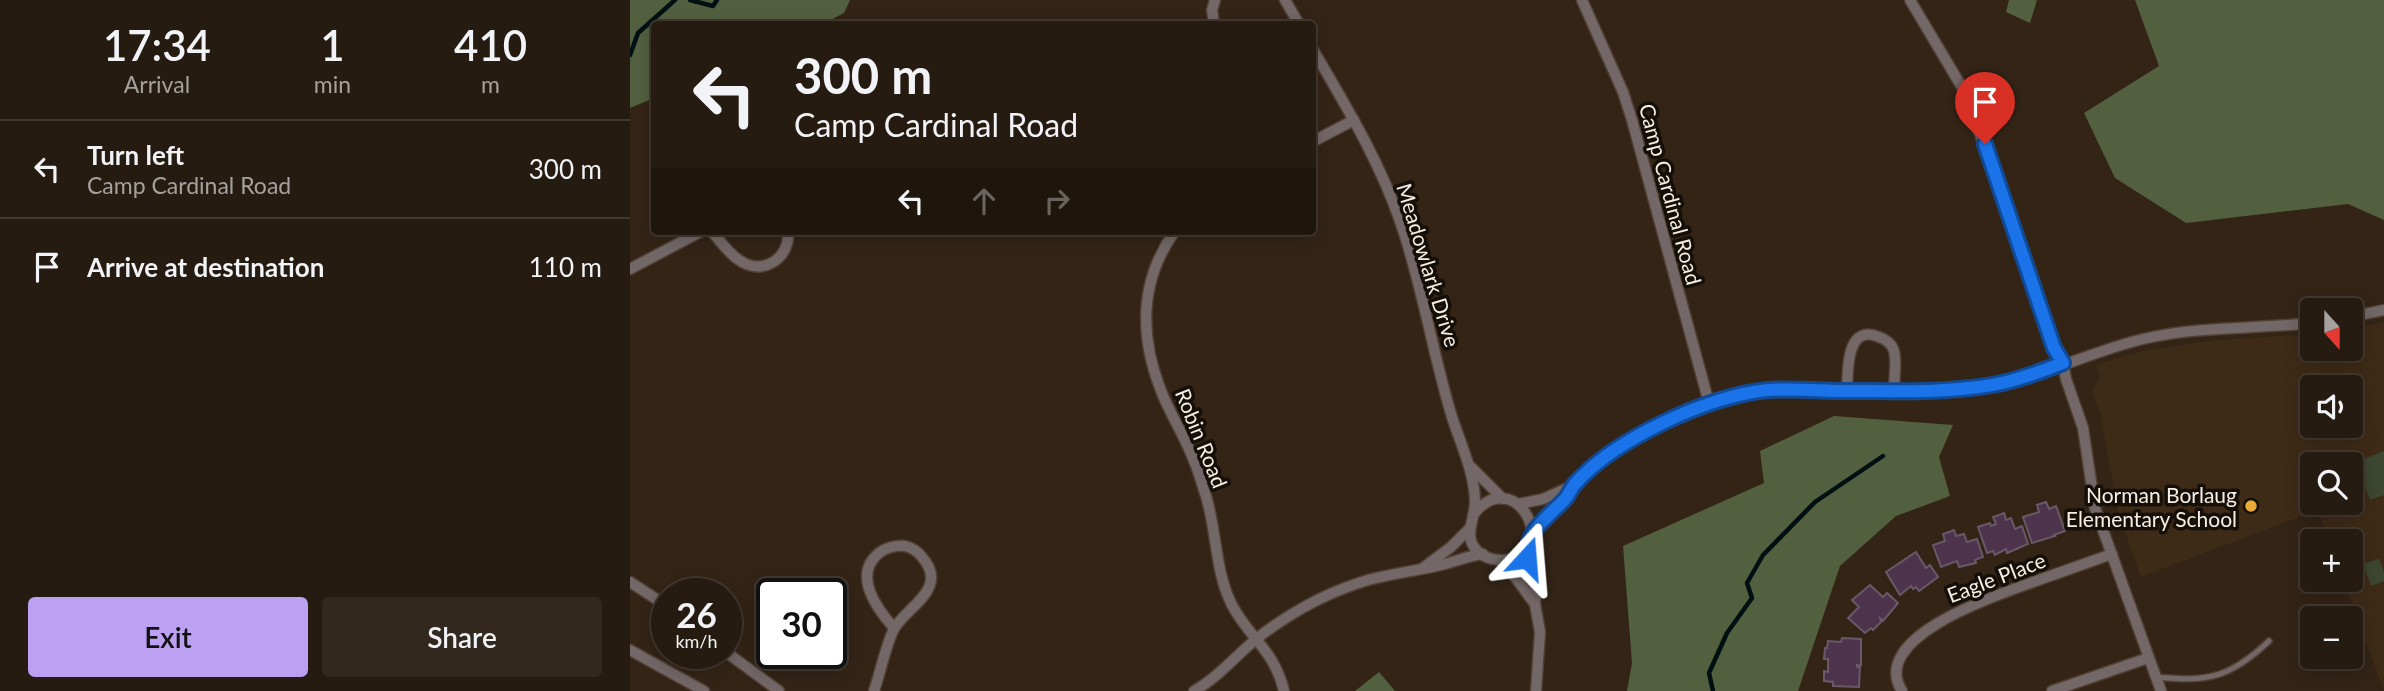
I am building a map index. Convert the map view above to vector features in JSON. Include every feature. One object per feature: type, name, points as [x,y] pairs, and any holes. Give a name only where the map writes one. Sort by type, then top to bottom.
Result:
[{"type":"street","points":[[1214,0],[1214,21]]},
{"type":"street","points":[[1285,0],[1297,21]]},
{"type":"street","name":"Camp Cardinal Road","points":[[1582,0],[1632,120],[1709,403]]},
{"type":"street","points":[[1910,0],[1966,94],[2054,348],[2063,363],[2083,428],[2095,508],[2161,691]]},
{"type":"street","name":"Meadowlark Drive","points":[[1316,55],[1374,157],[1403,228],[1452,416],[1469,466],[1474,492],[1473,515]]},
{"type":"street","points":[[1316,140],[1354,121]]},
{"type":"street","points":[[630,269],[694,235]]},
{"type":"street","points":[[715,235],[739,261],[752,266],[765,266],[777,261],[786,251],[788,235]]},
{"type":"street","name":"Robin Road","points":[[1173,235],[1156,264],[1148,292],[1145,320],[1149,352],[1161,390],[1195,461],[1208,502],[1224,585],[1233,608],[1272,659],[1284,691]]},
{"type":"street","points":[[2363,314],[2384,310]]},
{"type":"street","points":[[1518,504],[1544,499],[1574,485],[1620,448],[1652,429],[1709,403],[1769,390],[1959,389],[1992,385],[2022,378],[2106,348],[2187,331],[2300,324]]},
{"type":"street","points":[[1847,391],[1850,349],[1857,340],[1866,335],[1875,335],[1889,343],[1894,351],[1894,390]]},
{"type":"street","name":"Meadowlark Drive","points":[[1469,466],[1503,499]]},
{"type":"street","points":[[1499,560],[1514,558],[1526,547],[1531,535],[1566,498],[1574,485]]},
{"type":"street","points":[[1482,554],[1472,543],[1470,528],[1473,515],[1487,501],[1503,499],[1518,504],[1526,511],[1531,521],[1531,535]]},
{"type":"street","points":[[1423,568],[1451,547],[1470,528]]},
{"type":"street","points":[[874,691],[894,628],[920,601],[930,578],[928,564],[919,553],[907,546],[880,552],[871,562],[867,573],[868,590],[894,628]]},
{"type":"street","points":[[1526,547],[1528,569],[1536,591],[1535,604],[1540,632],[1536,691]]},
{"type":"street","points":[[1194,691],[1209,682],[1256,638],[1309,604],[1341,589],[1370,580],[1482,554],[1499,560],[1514,573],[1535,604]]},
{"type":"street","name":"Eagle Place","points":[[1902,691],[1896,673],[1901,658],[1916,639],[1941,620],[1968,605],[2112,554]]},
{"type":"street","points":[[630,582],[651,596]]},
{"type":"street","points":[[630,650],[704,691]]},
{"type":"street","points":[[2052,691],[2148,658]]},
{"type":"street","points":[[742,665],[779,691]]},
{"type":"lane","points":[[2156,677],[2193,681],[2220,675],[2252,657],[2269,641]]},
{"type":"shaded area","name":"Norman Borlaug Elementary School","points":[[2384,322],[2384,691],[2363,634],[2363,606],[2353,606],[2348,592],[2363,592],[2363,529],[2325,529],[2320,515],[2363,515],[2363,452],[2300,452],[2300,515],[2305,515],[2141,577],[2119,515],[2100,413],[2092,392],[2100,376],[2096,365],[2142,351],[2216,340],[2300,335],[2300,361],[2363,361],[2363,326]]},
{"type":"green space","points":[[630,0],[850,0],[844,13],[829,21],[651,21],[651,99],[630,108]]},
{"type":"green space","points":[[2009,0],[2037,0],[2030,23],[2006,12]]},
{"type":"green space","points":[[2135,0],[2384,0],[2384,220],[2348,204],[2186,223],[2115,178],[2084,113],[2159,66]]},
{"type":"green space","points":[[1834,416],[1953,425],[1939,457],[1950,496],[1896,516],[1840,566],[1798,691],[1627,691],[1632,663],[1623,546],[1764,483],[1760,451]]},
{"type":"green space","points":[[2384,451],[2384,495],[2370,500],[2363,481],[2363,459]]},
{"type":"green space","points":[[2379,559],[2384,581],[2371,586],[2363,564]]},
{"type":"green space","points":[[1379,672],[1395,691],[1355,691]]},
{"type":"building","points":[[2046,502],[2049,509],[2056,506],[2065,531],[2032,543],[2023,517],[2039,512],[2037,505]]},
{"type":"building","points":[[2004,513],[2006,520],[2011,518],[2015,529],[2022,526],[2028,544],[2007,553],[2006,549],[1995,555],[1993,551],[1987,553],[1978,527],[1996,524],[1993,517]]},
{"type":"building","points":[[1954,530],[1956,536],[1964,534],[1967,542],[1977,539],[1983,557],[1975,560],[1976,563],[1959,567],[1957,561],[1941,567],[1933,545],[1945,541],[1943,534]]},
{"type":"building","points":[[1916,552],[1926,568],[1930,565],[1938,577],[1919,591],[1911,586],[1900,595],[1886,572]]},
{"type":"building","points":[[1870,585],[1883,597],[1887,593],[1898,603],[1883,621],[1880,618],[1881,622],[1873,630],[1871,628],[1865,633],[1848,618],[1859,607],[1852,600]]},
{"type":"building","points":[[1842,638],[1861,639],[1861,665],[1857,665],[1860,667],[1859,687],[1833,686],[1833,682],[1824,681],[1824,671],[1828,672],[1828,659],[1824,659],[1825,648],[1828,641],[1841,642]]},
{"type":"waterway","points":[[651,21],[675,0]]},
{"type":"waterway","points":[[690,0],[713,6],[717,0]]},
{"type":"waterway","points":[[630,55],[638,33],[651,21]]},
{"type":"waterway","points":[[1713,691],[1709,673],[1727,633],[1752,598],[1747,583],[1763,555],[1815,502],[1883,456]]},
{"type":"place","name":"Norman Borlaug Elementary School","points":[[2251,506]]},
{"type":"route","points":[[1527,558],[1526,547],[1539,524],[1594,467],[1652,429],[1709,403],[1769,390],[1959,389],[2022,378],[2063,363],[2054,348],[1985,144]]}]
